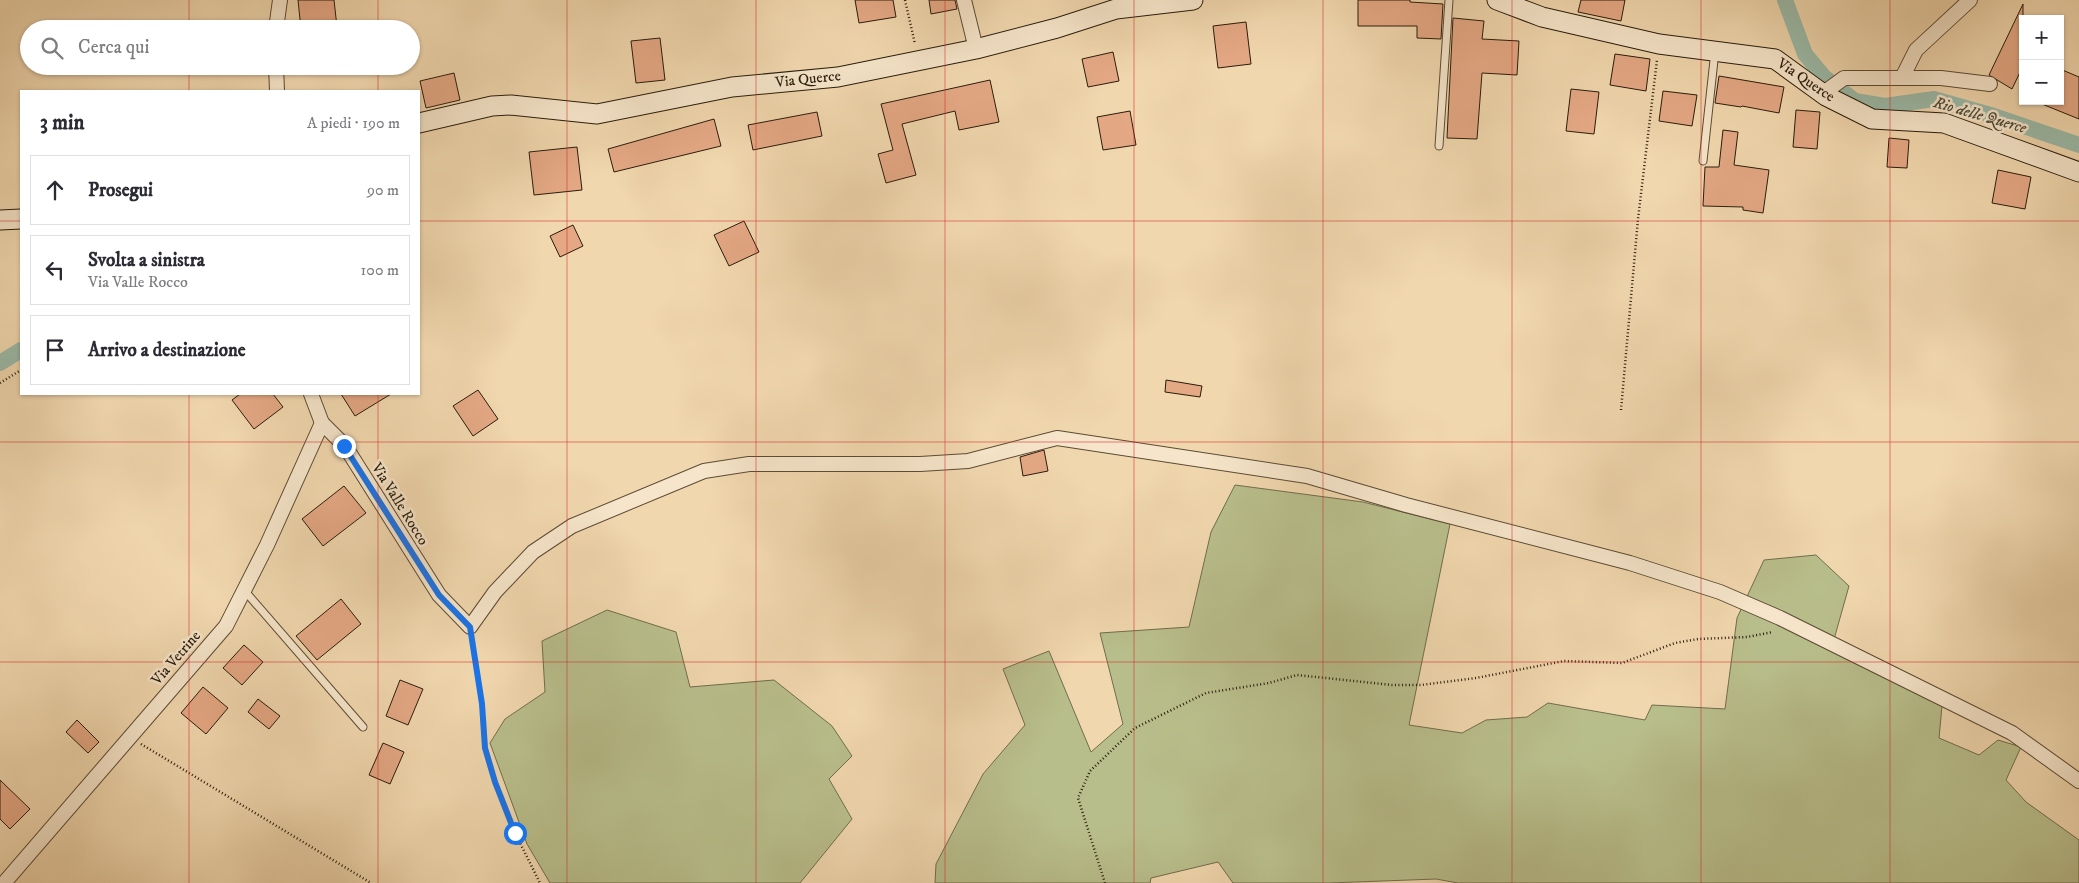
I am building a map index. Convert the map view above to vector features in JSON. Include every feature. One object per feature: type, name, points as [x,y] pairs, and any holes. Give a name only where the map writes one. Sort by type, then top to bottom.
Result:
[{"type":"street","points":[[277,20],[280,0]]},
{"type":"street","points":[[964,0],[976,49]]},
{"type":"street","name":"Via Querce","points":[[420,123],[492,106],[511,105],[597,114],[714,90],[838,77],[976,49],[1058,28],[1116,9],[1193,0]]},
{"type":"street","name":"Via Querce","points":[[1497,0],[1542,17],[1659,44],[1775,59],[1872,120],[1944,123],[2079,172]]},
{"type":"street","points":[[1902,78],[1916,50],[1970,0]]},
{"type":"street","points":[[276,75],[277,90]]},
{"type":"street","points":[[1828,92],[1844,78],[1941,78],[1990,84]]},
{"type":"street","points":[[0,220],[20,219]]},
{"type":"street","name":"Via Valle Rocco","points":[[311,395],[322,423],[344,446],[439,595],[470,627]]},
{"type":"street","name":"Via Vetrine","points":[[4,883],[226,626],[267,545],[322,423]]},
{"type":"street","points":[[470,627],[495,592],[541,547],[572,526],[704,472],[749,464],[920,464],[968,461],[1056,438],[1307,476],[1406,505],[1630,563],[1720,592],[1794,624],[2012,732],[2079,781]]},
{"type":"lane","points":[[1439,146],[1450,0]]},
{"type":"lane","points":[[1703,162],[1715,51]]},
{"type":"lane","points":[[244,590],[363,727]]},
{"type":"path","points":[[905,0],[919,60]]},
{"type":"path","points":[[1621,410],[1638,219],[1659,44]]},
{"type":"path","points":[[0,383],[20,371]]},
{"type":"path","points":[[1105,883],[1078,798],[1090,771],[1135,728],[1206,693],[1269,683],[1297,676],[1392,686],[1421,685],[1476,678],[1564,661],[1622,663],[1675,643],[1698,639],[1746,637],[1769,633],[1794,624]]},
{"type":"path","points":[[470,627],[482,704],[485,748],[495,782],[515,833],[540,883]]},
{"type":"path","points":[[129,737],[371,883]]},
{"type":"green space","points":[[1235,485],[1363,502],[1450,524],[1409,725],[1462,733],[1486,720],[1527,717],[1548,703],[1645,720],[1652,705],[1725,709],[1737,618],[1764,560],[1816,555],[1849,586],[1831,650],[1942,706],[1939,738],[1979,755],[1998,740],[2021,747],[2006,780],[2026,802],[2079,840],[2079,883],[1458,883],[1436,879],[1329,883],[1233,883],[1218,862],[1151,878],[1150,883],[935,883],[936,864],[983,774],[1025,725],[1003,669],[1049,651],[1091,752],[1123,724],[1100,633],[1189,627],[1211,532]]},
{"type":"green space","points":[[607,610],[676,632],[690,687],[774,680],[832,726],[852,756],[829,779],[852,819],[800,883],[550,883],[527,844],[490,743],[505,719],[545,692],[542,641]]},
{"type":"building","points":[[298,0],[334,0],[336,20],[300,20]]},
{"type":"building","points":[[855,0],[893,0],[896,17],[859,23]]},
{"type":"building","points":[[929,0],[955,0],[957,9],[931,14]]},
{"type":"building","points":[[1358,0],[1410,0],[1410,2],[1443,4],[1441,39],[1417,38],[1417,26],[1358,26]]},
{"type":"building","points":[[1581,0],[1625,0],[1621,21],[1578,12]]},
{"type":"building","points":[[2023,4],[2023,15],[2019,15],[2019,74],[2012,89],[1989,75]]},
{"type":"building","points":[[1453,18],[1484,21],[1482,39],[1519,41],[1517,75],[1482,73],[1477,139],[1447,138]]},
{"type":"building","points":[[1246,22],[1251,64],[1218,68],[1213,26]]},
{"type":"building","points":[[660,38],[665,80],[636,83],[631,41]]},
{"type":"building","points":[[1113,52],[1119,81],[1088,87],[1082,59]]},
{"type":"building","points":[[1615,54],[1650,59],[1646,91],[1610,85]]},
{"type":"building","points":[[2064,71],[2079,77],[2079,119],[2044,105],[2064,105]]},
{"type":"building","points":[[454,73],[460,100],[426,108],[420,81]]},
{"type":"building","points":[[1719,76],[1784,87],[1779,113],[1715,103]]},
{"type":"building","points":[[990,80],[999,122],[959,130],[955,111],[902,124],[916,175],[886,183],[878,154],[893,150],[881,104]]},
{"type":"building","points":[[1571,89],[1599,92],[1594,134],[1566,131]]},
{"type":"building","points":[[1663,91],[1697,95],[1692,126],[1659,121]]},
{"type":"building","points":[[1796,110],[1820,112],[1817,149],[1793,147]]},
{"type":"building","points":[[1130,111],[1136,145],[1103,150],[1097,117]]},
{"type":"building","points":[[817,112],[822,136],[753,150],[748,125]]},
{"type":"building","points":[[714,119],[721,146],[614,172],[608,149]]},
{"type":"building","points":[[1723,130],[1738,132],[1734,165],[1769,170],[1763,213],[1743,210],[1743,207],[1703,206],[1705,167],[1719,167]]},
{"type":"building","points":[[1889,138],[1909,140],[1907,168],[1887,167]]},
{"type":"building","points":[[577,147],[582,190],[534,195],[529,152]]},
{"type":"building","points":[[1998,170],[2031,177],[2025,209],[1992,203]]},
{"type":"building","points":[[744,221],[759,252],[729,266],[714,235]]},
{"type":"building","points":[[573,225],[583,246],[560,257],[550,236]]},
{"type":"building","points":[[1166,380],[1202,386],[1200,397],[1165,392]]},
{"type":"building","points":[[478,390],[498,419],[473,436],[453,406]]},
{"type":"building","points":[[239,395],[274,395],[283,407],[254,429],[232,400]]},
{"type":"building","points":[[342,395],[389,395],[355,416]]},
{"type":"building","points":[[1044,450],[1048,471],[1023,476],[1020,457]]},
{"type":"building","points":[[344,486],[366,513],[323,546],[302,519]]},
{"type":"building","points":[[341,599],[361,624],[317,660],[296,636]]},
{"type":"building","points":[[244,645],[263,662],[242,685],[223,668]]},
{"type":"building","points":[[400,680],[423,689],[408,725],[386,716]]},
{"type":"building","points":[[203,687],[228,708],[206,734],[181,713]]},
{"type":"building","points":[[258,699],[280,716],[269,729],[248,712]]},
{"type":"building","points":[[77,720],[99,742],[88,753],[66,732]]},
{"type":"building","points":[[383,743],[404,752],[390,784],[369,775]]},
{"type":"building","points":[[0,780],[30,809],[10,829],[0,819]]},
{"type":"waterway","name":"Rio delle Querce","points":[[1785,0],[1805,54],[1824,77],[1855,101],[1885,106],[1934,99],[1994,116],[2079,145]]},
{"type":"waterway","name":"Rio delle Querce","points":[[0,363],[20,351]]},
{"type":"route","points":[[344,446],[439,595],[470,627],[482,704],[485,748],[495,782],[515,833]]}]
